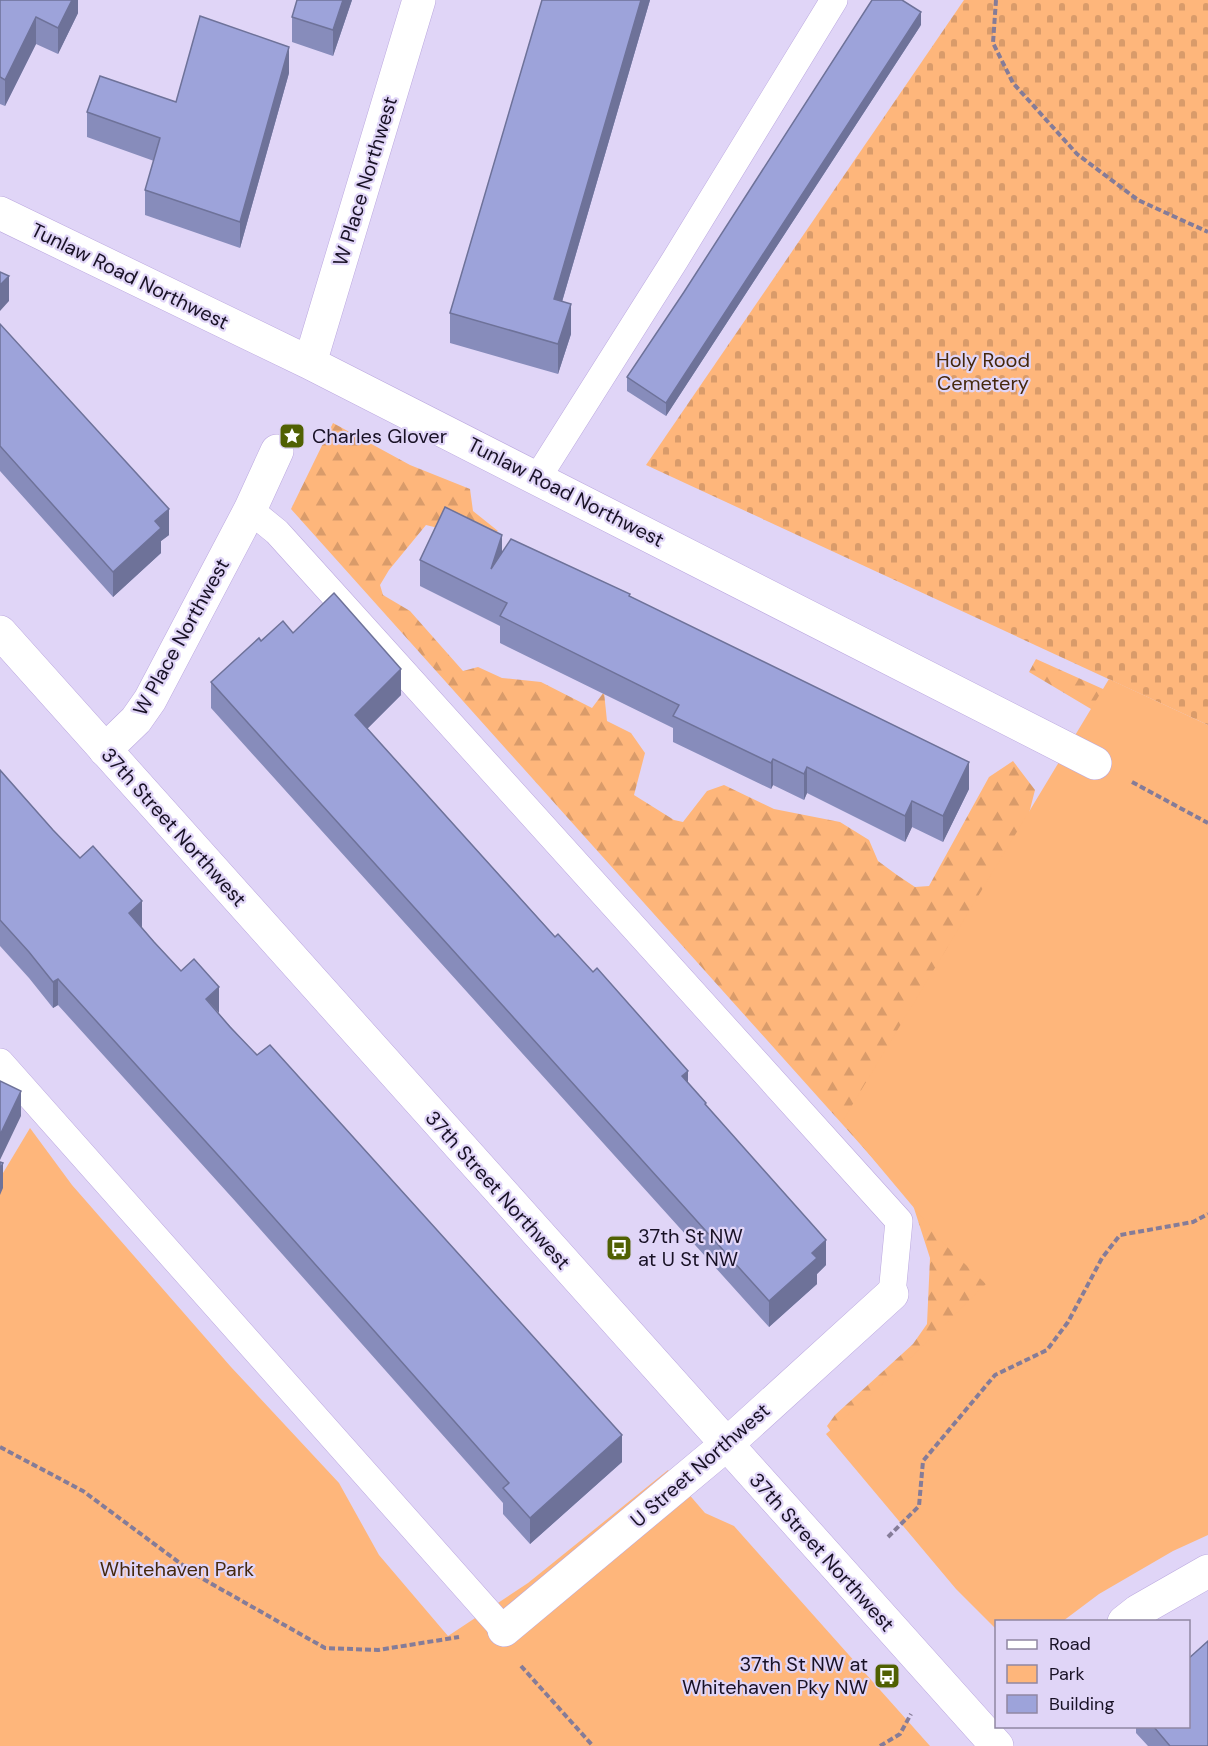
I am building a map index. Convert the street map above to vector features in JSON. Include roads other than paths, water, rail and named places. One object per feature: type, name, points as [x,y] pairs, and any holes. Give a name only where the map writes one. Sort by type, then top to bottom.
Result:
[{"type":"street","name":"W Place Northwest","points":[[310,363],[419,0]]},
{"type":"street","name":"Tunlaw Road Northwest","points":[[0,213],[310,363],[538,477],[1095,763]]},
{"type":"street","name":"W Place Northwest","points":[[105,750],[136,720],[150,700],[250,510],[277,451]]},
{"type":"street","name":"37th Street Northwest","points":[[0,632],[726,1444],[996,1737]]},
{"type":"street","name":"U Street Northwest","points":[[504,1630],[726,1444],[892,1294]]},
{"type":"street","points":[[1127,1620],[1138,1611],[1208,1571]]},
{"type":"lane","points":[[538,477],[675,260],[834,0]]},
{"type":"lane","points":[[250,510],[277,532],[899,1221],[892,1294]]},
{"type":"lane","points":[[0,1062],[504,1630]]},
{"type":"place","name":"Charles Glover","points":[[292,436]]},
{"type":"place","name":"37th St NW at U St NW","points":[[619,1248]]},
{"type":"place","name":"37th St NW at Whitehaven Pky NW","points":[[887,1676]]},
{"type":"park label","name":"Holy Rood Cemetery","points":[[983,372]]},
{"type":"park label","name":"Whitehaven Park","points":[[177,1569]]}]
